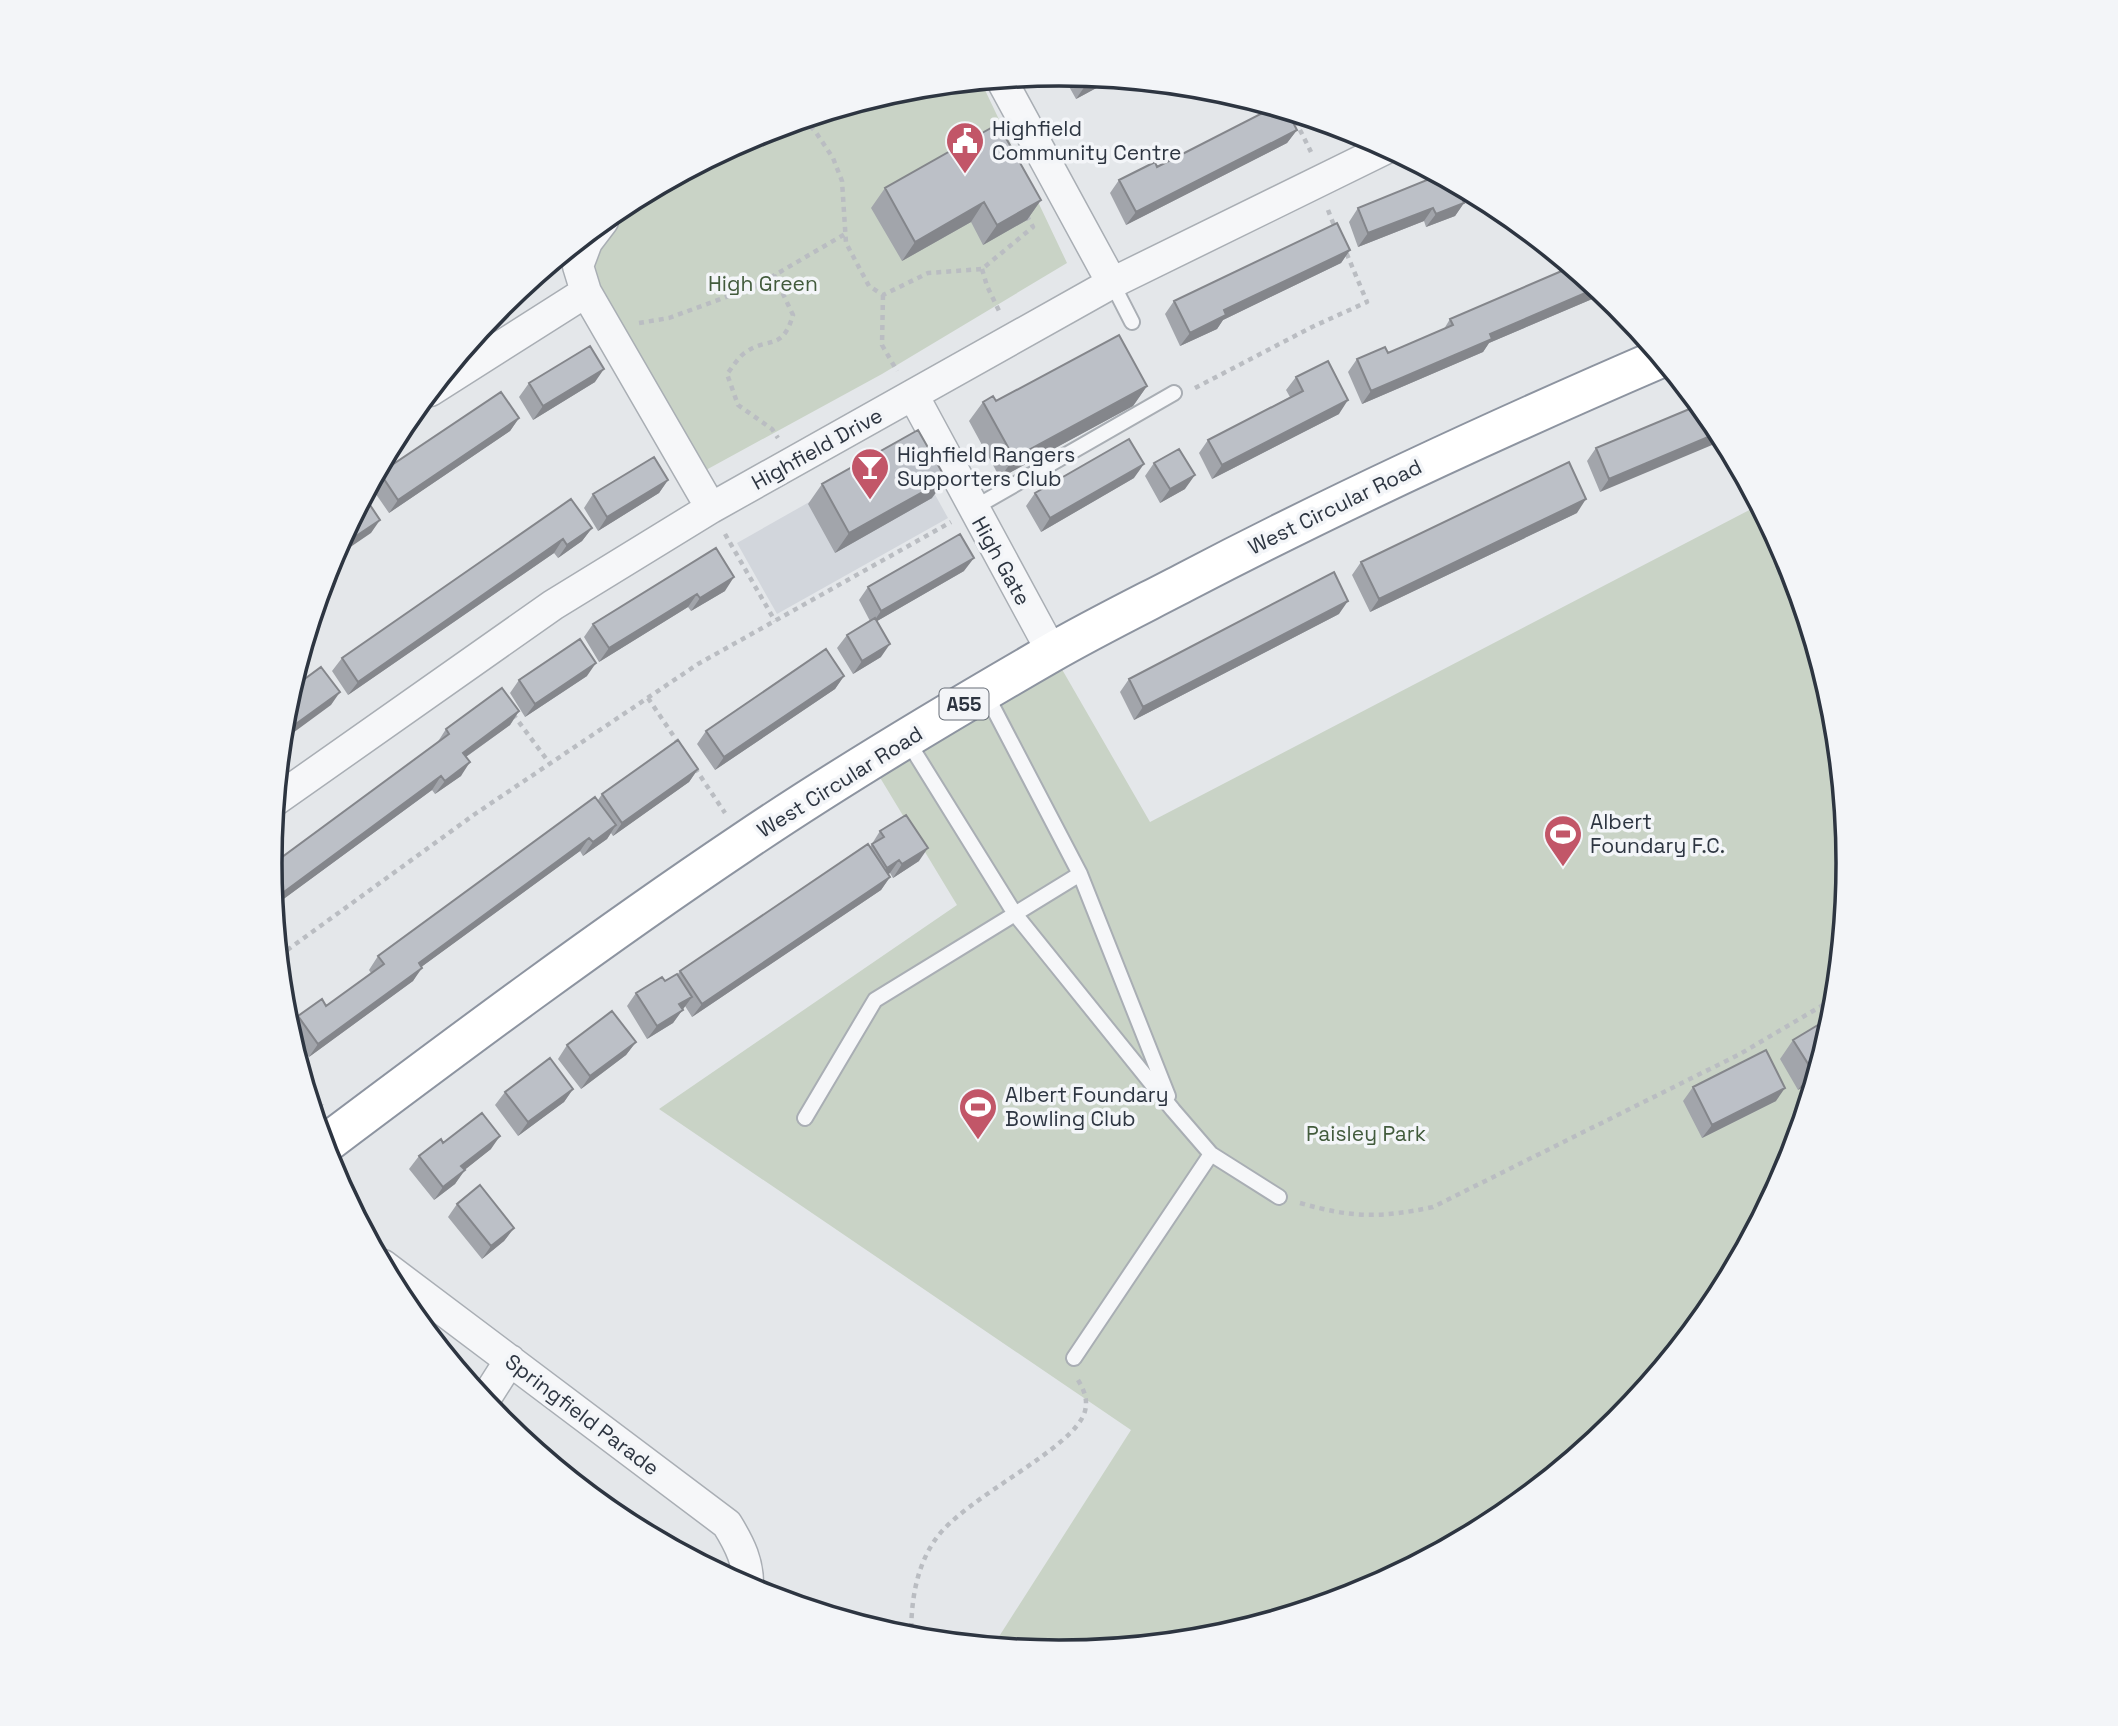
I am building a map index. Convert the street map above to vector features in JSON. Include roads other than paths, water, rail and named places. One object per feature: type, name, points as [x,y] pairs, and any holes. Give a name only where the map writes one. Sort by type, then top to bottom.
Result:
[{"type":"highway","name":"West Circular Road","points":[[333,1139],[561,970],[744,841],[906,739],[1052,652],[1302,521],[1515,421],[1652,362]]},
{"type":"street","points":[[1005,87],[1112,283]]},
{"type":"street","name":"Highfield Drive","points":[[285,794],[553,605],[711,508],[1112,283],[1375,154]]},
{"type":"street","points":[[585,247],[578,266],[586,292],[711,508]]},
{"type":"street","points":[[454,376],[586,292]]},
{"type":"street","name":"High Gate","points":[[913,395],[972,509],[1052,652]]},
{"type":"street","name":"Springfield Parade","points":[[404,1281],[727,1524],[741,1546],[749,1575]]},
{"type":"street","points":[[490,1392],[510,1360]]},
{"type":"lane","points":[[1112,283],[1132,322]]},
{"type":"lane","points":[[972,509],[1174,393]]},
{"type":"lane","points":[[985,692],[1080,874],[1174,1110]]},
{"type":"lane","points":[[906,739],[1015,914],[1174,1110],[1211,1154],[1279,1197]]},
{"type":"lane","points":[[805,1118],[875,1000],[1080,874]]},
{"type":"lane","points":[[1074,1359],[1211,1154]]},
{"type":"place","name":"Highfield Community Centre","points":[[965,175]]},
{"type":"place","name":"Highfield Rangers Supporters Club","points":[[870,501]]},
{"type":"place","name":"Albert Foundary F.C.","points":[[1563,868]]},
{"type":"place","name":"Albert Foundary Bowling Club","points":[[978,1141]]},
{"type":"park label","name":"High Green","points":[[763,284]]},
{"type":"park label","name":"Paisley Park","points":[[1366,1134]]}]
